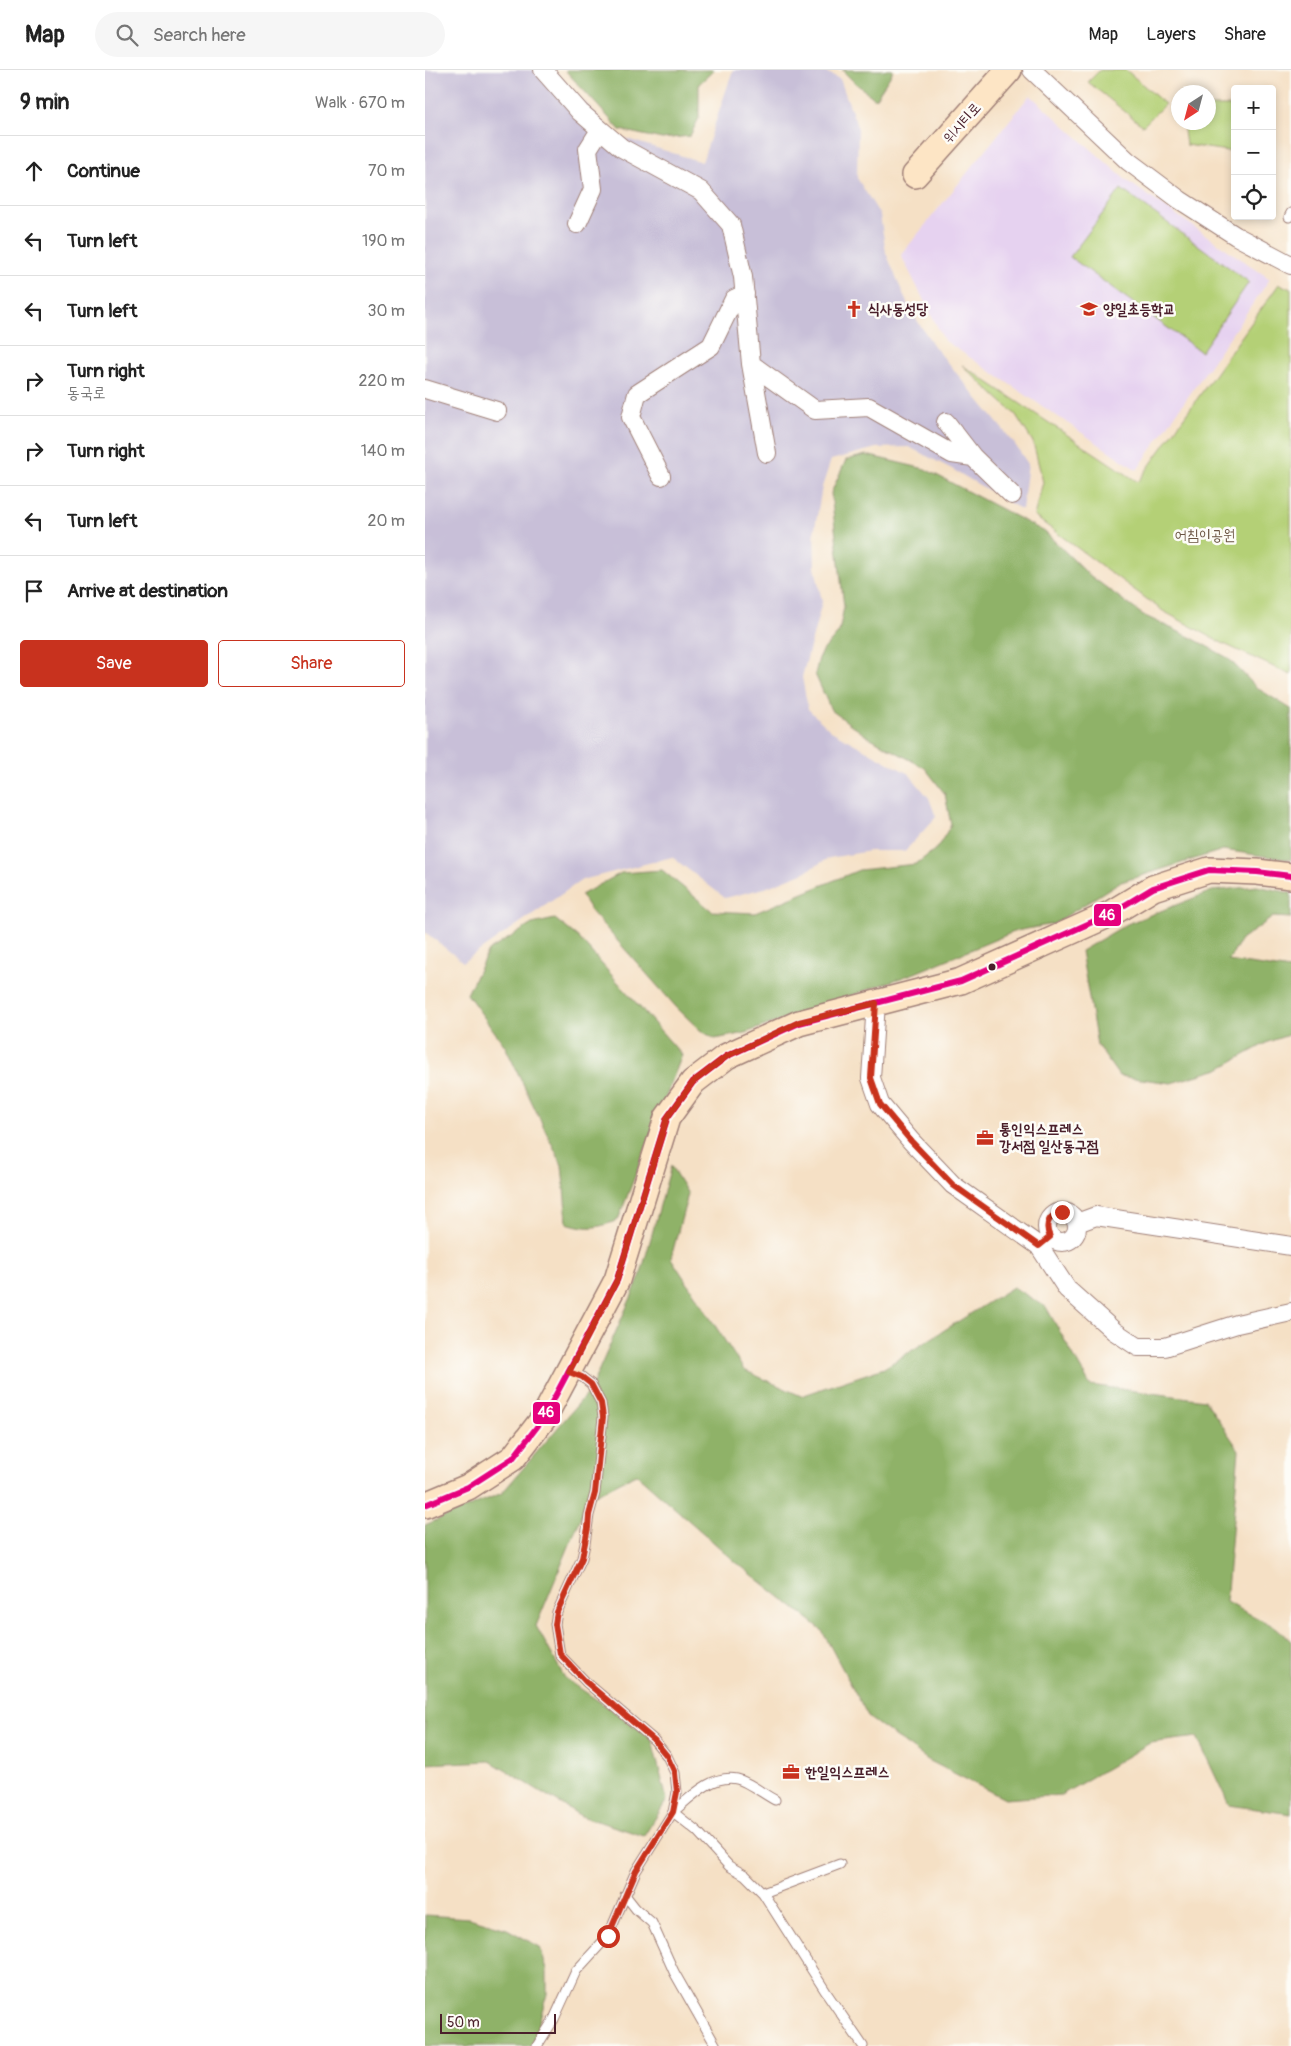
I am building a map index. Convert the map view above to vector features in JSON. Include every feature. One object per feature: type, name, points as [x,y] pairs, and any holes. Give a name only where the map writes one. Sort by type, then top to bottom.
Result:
[{"type":"street","points":[[543,70],[580,112],[600,130],[622,148],[701,191],[731,225],[743,277],[751,364],[767,453]]},
{"type":"street","name":"위시티로","points":[[915,175],[1009,70]]},
{"type":"street","points":[[1033,70],[1134,166],[1180,200],[1228,231],[1291,265]]},
{"type":"street","points":[[577,224],[593,189],[588,149],[600,130]]},
{"type":"street","points":[[661,476],[631,417],[637,394],[711,346],[734,299],[745,294]]},
{"type":"street","points":[[751,364],[815,410],[869,407],[952,454],[973,457]]},
{"type":"street","points":[[425,389],[497,411]]},
{"type":"street","points":[[946,422],[973,457],[1013,495]]},
{"type":"street","points":[[425,1505],[468,1488],[513,1458],[543,1419],[617,1280],[667,1118],[693,1082],[727,1056],[799,1022],[961,981],[1110,914],[1153,888],[1209,870],[1257,872],[1291,876]]},
{"type":"street","points":[[876,1003],[871,1078],[880,1104],[911,1141],[953,1185],[1045,1241]]},
{"type":"street","points":[[1291,1246],[1096,1216],[1077,1223],[1075,1218],[1067,1212],[1053,1215],[1048,1223],[1045,1241],[1067,1289],[1114,1332],[1138,1347],[1165,1347],[1237,1324],[1291,1312]]},
{"type":"lane","points":[[569,1372],[582,1377],[591,1384],[601,1403],[603,1417],[595,1493],[589,1515],[585,1544],[582,1558],[557,1612],[555,1624],[556,1639],[560,1654],[571,1668],[636,1724],[667,1756],[675,1773],[677,1792],[673,1812]]},
{"type":"lane","points":[[537,2046],[550,2026],[576,1971],[608,1936],[636,1871],[673,1812],[696,1792],[722,1778],[739,1779],[775,1800]]},
{"type":"lane","points":[[673,1812],[697,1830],[729,1866],[745,1875],[763,1893],[863,2046]]},
{"type":"lane","points":[[763,1893],[840,1864]]},
{"type":"lane","points":[[625,1895],[636,1909],[652,1923],[674,1972],[716,2046]]},
{"type":"shaded area","points":[[425,70],[554,70],[617,136],[702,162],[733,70],[822,70],[840,79],[858,129],[857,178],[880,215],[886,253],[909,308],[934,346],[1014,443],[1028,464],[1022,510],[952,469],[909,447],[876,448],[831,460],[822,487],[814,533],[815,567],[822,602],[802,677],[808,709],[831,731],[909,774],[929,798],[936,817],[905,851],[870,851],[829,858],[805,872],[765,888],[725,898],[672,857],[582,880],[463,962],[425,932]]},
{"type":"shaded area","name":"양일초등학교","points":[[1030,95],[1127,181],[1270,279],[1137,470],[944,340],[901,255]]},
{"type":"green space","points":[[565,70],[714,70],[699,84],[699,118],[690,136],[662,139],[620,130]]},
{"type":"green space","points":[[842,70],[893,70],[875,99]]},
{"type":"green space","points":[[1100,70],[1126,70],[1165,104],[1143,126],[1088,82]]},
{"type":"green space","points":[[1216,106],[1231,107],[1231,151],[1186,145],[1184,130],[1216,130]]},
{"type":"green space","points":[[1121,189],[1249,282],[1201,352],[1070,257]]},
{"type":"green space","name":"어침이공원","points":[[1279,284],[1291,289],[1291,675],[1222,643],[1163,611],[1034,516],[1043,482],[1033,442],[1016,415],[962,365],[1138,482]]},
{"type":"green space","points":[[866,455],[925,469],[1045,532],[1088,574],[1143,615],[1192,638],[1228,658],[1257,688],[1291,709],[1291,860],[1223,850],[1118,883],[1054,924],[1016,931],[915,973],[745,1033],[715,1039],[700,1030],[677,1008],[591,911],[581,895],[621,873],[662,870],[712,911],[755,913],[859,870],[916,864],[937,848],[951,825],[945,794],[925,768],[865,735],[831,710],[815,674],[820,654],[839,632],[844,607],[831,493],[846,460]]},
{"type":"green space","points":[[1257,886],[1291,893],[1291,918],[1273,917],[1241,940],[1228,961],[1291,970],[1291,1034],[1268,1042],[1219,1069],[1171,1083],[1119,1076],[1097,1045],[1081,951],[1127,924],[1212,891]]},
{"type":"green space","points":[[555,919],[578,937],[682,1055],[618,1220],[593,1227],[581,1227],[567,1223],[562,1165],[505,1046],[467,994],[488,951],[532,924]]},
{"type":"green space","points":[[671,1166],[688,1194],[671,1258],[744,1370],[801,1396],[884,1368],[1013,1287],[1046,1307],[1090,1385],[1205,1400],[1239,1450],[1226,1602],[1277,1628],[1291,1641],[1291,1814],[1229,1805],[1197,1737],[1150,1743],[1061,1795],[1005,1799],[928,1760],[869,1718],[821,1629],[737,1563],[636,1474],[589,1498],[536,1626],[565,1678],[651,1737],[667,1800],[644,1836],[581,1816],[490,1761],[425,1764],[425,1525],[502,1493],[590,1390],[640,1277]]},
{"type":"green space","points":[[425,1915],[469,1918],[507,1929],[540,1947],[547,1969],[547,1994],[532,2046],[425,2046]]},
{"type":"transit line","name":"46","points":[[425,1505],[468,1487],[513,1458],[543,1419],[617,1280],[667,1118],[693,1082],[727,1056],[799,1023],[961,981],[1110,914],[1153,888],[1209,870],[1257,872],[1291,876]]},
{"type":"place","name":"식사동성당","points":[[854,309]]},
{"type":"place","name":"양일초등학교","points":[[1089,309]]},
{"type":"place","name":"통인익스프레스 강서점 일산동구점","points":[[985,1138]]},
{"type":"place","name":"한일익스프레스","points":[[791,1772]]},
{"type":"route","points":[[608,1936],[636,1871],[673,1812],[677,1792],[675,1773],[667,1756],[654,1740],[571,1668],[560,1654],[556,1639],[555,1624],[557,1612],[582,1558],[589,1515],[595,1493],[603,1417],[601,1403],[591,1384],[575,1373],[569,1372],[617,1280],[667,1118],[693,1082],[727,1056],[799,1022],[876,1003],[871,1078],[880,1104],[911,1141],[953,1185],[1039,1246],[1050,1237],[1047,1228],[1050,1218],[1062,1212]]}]
